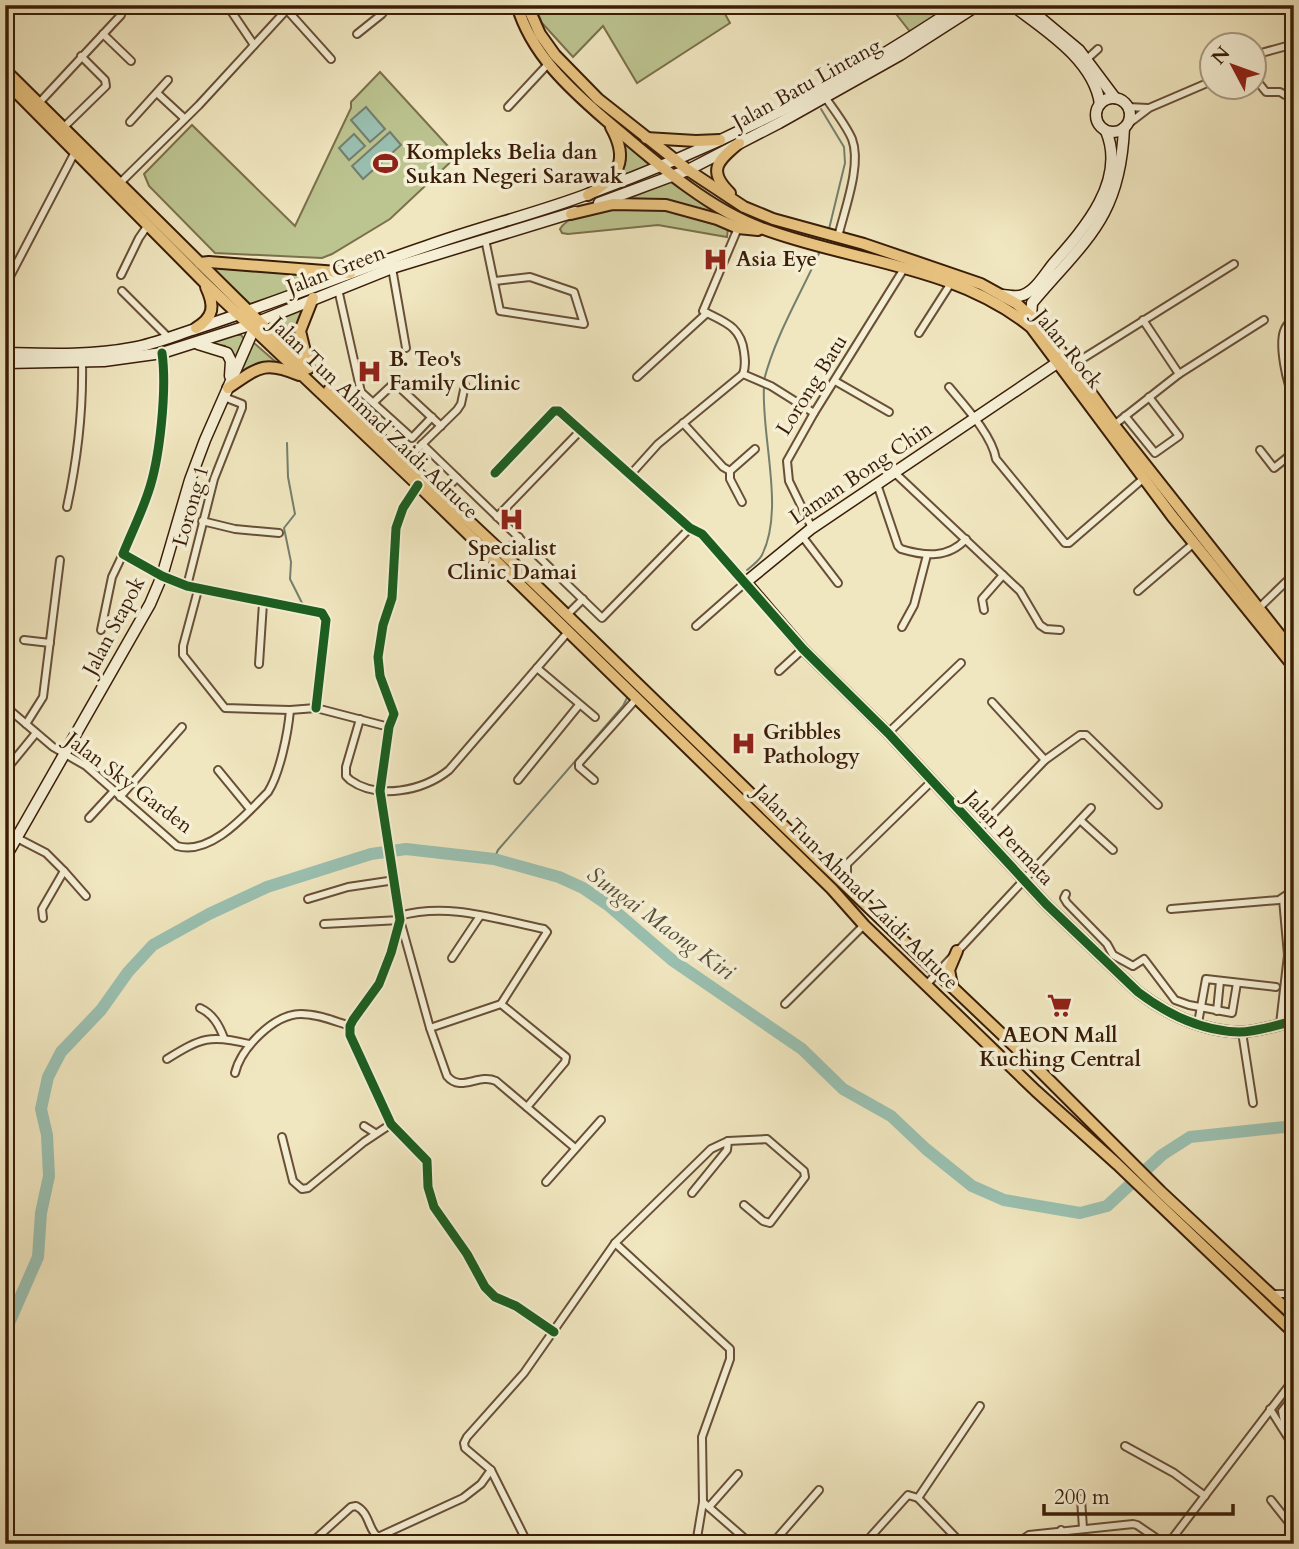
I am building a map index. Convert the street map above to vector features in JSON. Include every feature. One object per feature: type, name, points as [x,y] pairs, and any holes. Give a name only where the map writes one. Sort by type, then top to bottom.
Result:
[{"type":"main road","name":"Jalan Rock","points":[[517,5],[532,40],[576,94],[659,166],[742,220],[764,230],[905,267],[978,293],[1011,311],[1031,327],[1194,543],[1294,667]]},
{"type":"main road","name":"Jalan Rock","points":[[527,5],[540,34],[568,70],[611,111],[688,170],[744,207],[773,219],[836,236],[981,284],[1031,317],[1057,346],[1114,425],[1294,653]]},
{"type":"main road","name":"Jalan Batu Lintang","points":[[659,166],[720,140],[846,76],[909,40],[960,5]]},
{"type":"main road","name":"Jalan Batu Lintang","points":[[674,176],[900,55],[978,5]]},
{"type":"main road","points":[[1012,5],[1084,67],[1093,80],[1100,104]]},
{"type":"main road","points":[[1025,5],[1087,59],[1115,98]]},
{"type":"main road","name":"Jalan Tun Ahmad Zaidi Adruce","points":[[5,70],[200,263],[254,325],[345,405],[567,615],[634,689],[832,889],[864,925],[1059,1113],[1121,1160]]},
{"type":"main road","name":"Jalan Tun Ahmad Zaidi Adruce","points":[[6,84],[204,282],[244,314]]},
{"type":"main road","points":[[1001,295],[1020,296],[1033,289],[1089,221],[1104,193],[1111,165],[1112,144],[1106,131],[1096,121],[1095,115],[1100,104],[1107,99],[1115,98],[1125,102],[1130,119],[1126,126],[1118,180],[1106,211],[1091,235],[1032,303],[1031,317]]},
{"type":"main road","points":[[588,195],[613,177],[620,160],[621,151],[607,121]]},
{"type":"main road","points":[[1106,131],[1116,132],[1126,126]]},
{"type":"main road","points":[[646,138],[720,140]]},
{"type":"main road","points":[[739,143],[721,158],[717,165],[717,174],[725,189],[744,207]]},
{"type":"main road","name":"Jalan Green","points":[[5,353],[93,353],[170,339],[429,245],[588,195],[659,166]]},
{"type":"main road","name":"Jalan Green","points":[[5,363],[82,362],[162,353],[195,344],[254,325],[313,298],[392,268],[571,214],[674,176]]},
{"type":"main road","points":[[571,214],[613,204],[648,203],[679,208],[738,228],[764,230]]},
{"type":"main road","points":[[200,263],[350,273]]},
{"type":"main road","points":[[196,328],[205,323],[212,311],[211,299],[204,282]]},
{"type":"main road","points":[[226,393],[244,377],[270,366],[309,375],[300,331],[313,298]]},
{"type":"main road","name":"Jalan Stapok","points":[[5,858],[150,604],[162,576],[190,480],[254,325]]},
{"type":"main road","points":[[195,344],[221,349],[230,356],[226,393]]},
{"type":"main road","name":"Laman Bong Chin","points":[[746,582],[812,528],[1058,363]]},
{"type":"main road","name":"Jalan Tun Ahmad Zaidi Adruce","points":[[309,375],[568,632],[634,689],[938,972],[1294,1333]]},
{"type":"main road","points":[[504,554],[510,566],[568,625],[568,632]]},
{"type":"main road","name":"Jalan Permata","points":[[746,582],[803,649],[888,733],[1024,881],[1097,954],[1153,1003],[1186,1021],[1242,1032],[1294,1021]]},
{"type":"main road","points":[[926,961],[934,962],[953,955]]},
{"type":"main road","points":[[952,986],[949,970],[953,955]]},
{"type":"main road","name":"Jalan Tun Ahmad Zaidi Adruce","points":[[1156,1195],[1294,1316]]},
{"type":"street","points":[[227,5],[254,45]]},
{"type":"street","points":[[357,34],[382,14],[388,5]]},
{"type":"street","points":[[120,183],[289,8],[331,59]]},
{"type":"street","points":[[39,103],[121,15]]},
{"type":"street","points":[[103,34],[131,61]]},
{"type":"street","points":[[1268,51],[1294,44]]},
{"type":"street","points":[[1087,59],[1098,49]]},
{"type":"street","points":[[64,127],[106,86],[105,80],[81,56]]},
{"type":"street","points":[[508,107],[549,63]]},
{"type":"street","points":[[130,122],[168,80]]},
{"type":"street","points":[[1126,126],[1149,108],[1198,87]]},
{"type":"street","points":[[1268,92],[1286,94]]},
{"type":"street","points":[[157,93],[184,118]]},
{"type":"street","points":[[825,97],[853,140],[854,172],[836,236]]},
{"type":"street","points":[[1128,107],[1149,108]]},
{"type":"street","points":[[5,286],[75,152]]},
{"type":"street","points":[[121,275],[134,246],[148,225]]},
{"type":"street","points":[[631,474],[658,444],[743,374],[745,368],[741,336],[733,327],[703,311],[738,228]]},
{"type":"street","points":[[485,239],[500,311],[584,324],[574,292],[530,277],[495,281]]},
{"type":"street","points":[[1082,359],[1234,264]]},
{"type":"street","name":"Lorong Batu","points":[[812,528],[789,481],[787,461],[905,267]]},
{"type":"street","points":[[392,268],[406,348]]},
{"type":"street","points":[[919,333],[951,284]]},
{"type":"street","points":[[338,289],[361,392],[412,438],[432,417]]},
{"type":"street","points":[[122,292],[170,339]]},
{"type":"street","points":[[637,377],[707,313]]},
{"type":"street","points":[[1294,317],[1285,327],[1283,339],[1288,386],[1294,396]]},
{"type":"street","points":[[1143,320],[1179,374]]},
{"type":"street","points":[[1114,425],[1179,374],[1264,320]]},
{"type":"street","points":[[101,630],[112,577],[148,492],[155,468],[161,415],[162,353]]},
{"type":"street","points":[[67,507],[72,485],[83,383],[82,362]]},
{"type":"street","points":[[743,374],[771,386],[814,414]]},
{"type":"street","points":[[835,381],[889,412]]},
{"type":"street","points":[[374,402],[395,385],[441,426]]},
{"type":"street","points":[[405,461],[461,404],[465,385]]},
{"type":"street","points":[[949,387],[994,449],[996,458],[1065,543],[1069,543],[1144,478]]},
{"type":"street","points":[[345,405],[361,392]]},
{"type":"street","name":"Lorong 1","points":[[187,586],[214,479],[241,414],[242,404],[226,393]]},
{"type":"street","points":[[1125,416],[1155,453],[1179,436],[1149,397]]},
{"type":"street","points":[[495,472],[556,410],[690,528],[702,534],[746,582]]},
{"type":"street","points":[[683,424],[723,467],[730,471]]},
{"type":"street","points":[[497,517],[581,430]]},
{"type":"street","points":[[422,444],[600,616],[605,617],[690,528]]},
{"type":"street","points":[[742,502],[730,479],[730,471],[755,449]]},
{"type":"street","points":[[1260,450],[1274,468],[1294,452]]},
{"type":"street","points":[[895,473],[1020,591],[1040,625],[1046,629],[1060,631]]},
{"type":"street","points":[[441,495],[457,478]]},
{"type":"street","points":[[877,484],[898,546],[927,555],[952,551],[966,539]]},
{"type":"street","points":[[418,485],[403,508],[396,527],[392,598],[383,625],[378,657],[380,676],[394,714],[389,727],[380,791],[399,918],[430,1028],[447,1076],[458,1085],[491,1079],[575,1149]]},
{"type":"street","points":[[202,521],[235,529],[279,533]]},
{"type":"street","points":[[802,536],[838,583]]},
{"type":"street","points":[[504,554],[519,537]]},
{"type":"street","points":[[1138,591],[1194,543]]},
{"type":"street","points":[[122,554],[162,576],[198,590],[322,613],[325,616],[316,708]]},
{"type":"street","points":[[902,627],[914,605],[927,555]]},
{"type":"street","points":[[26,724],[43,697],[60,560]]},
{"type":"street","points":[[1258,609],[1294,573]]},
{"type":"street","points":[[984,610],[982,599],[1003,575]]},
{"type":"street","name":"Laman Bong Chin","points":[[696,626],[746,582]]},
{"type":"street","points":[[198,590],[183,655],[225,708],[316,708],[389,727]]},
{"type":"street","points":[[567,615],[583,599]]},
{"type":"street","points":[[259,664],[263,603]]},
{"type":"street","points":[[360,719],[346,767],[346,776],[354,783],[380,791],[415,787],[441,776],[568,632]]},
{"type":"street","points":[[24,640],[50,643]]},
{"type":"street","points":[[779,671],[803,649]]},
{"type":"street","points":[[888,733],[961,663]]},
{"type":"street","points":[[537,668],[595,717]]},
{"type":"street","points":[[594,780],[579,767],[579,763],[634,689]]},
{"type":"street","points":[[992,702],[1045,760]]},
{"type":"street","points":[[518,780],[579,705]]},
{"type":"street","name":"Jalan Sky Garden","points":[[5,706],[65,755],[86,766],[177,846],[192,849],[215,839],[250,809],[272,784],[290,710]]},
{"type":"street","points":[[89,818],[117,794],[182,727]]},
{"type":"street","points":[[5,771],[36,733]]},
{"type":"street","points":[[978,830],[1045,760],[1075,738],[1086,736],[1158,806]]},
{"type":"street","points":[[218,770],[250,809]]},
{"type":"street","points":[[822,863],[847,864],[932,781]]},
{"type":"street","points":[[927,984],[1091,808]]},
{"type":"street","points":[[1080,820],[1113,850]]},
{"type":"street","points":[[17,838],[46,853],[86,896]]},
{"type":"street","points":[[847,864],[848,887]]},
{"type":"street","points":[[43,918],[42,909],[64,870]]},
{"type":"street","points":[[308,899],[348,887],[395,880]]},
{"type":"street","points":[[1171,909],[1283,899],[1294,891]]},
{"type":"street","points":[[1066,894],[1064,898],[1067,904],[1107,944],[1113,955],[1133,966],[1144,959],[1172,998],[1201,1008],[1232,1013],[1237,983]]},
{"type":"street","points":[[1280,1024],[1288,955],[1283,899]]},
{"type":"street","points":[[324,925],[399,918],[436,909],[544,929],[547,932],[501,1004],[430,1028]]},
{"type":"street","points":[[452,958],[480,916]]},
{"type":"street","points":[[399,918],[391,953],[379,984],[349,1027],[352,1041],[391,1124],[427,1161],[428,1187],[434,1207],[467,1254],[489,1293],[516,1306],[554,1332]]},
{"type":"street","points":[[785,1004],[864,925]]},
{"type":"street","points":[[1097,954],[1107,944]]},
{"type":"street","points":[[1198,1023],[1205,980],[1276,987]]},
{"type":"street","points":[[1217,1011],[1220,981]]},
{"type":"street","points":[[501,1004],[566,1057],[565,1062],[527,1107]]},
{"type":"street","points":[[200,1008],[214,1018],[224,1038]]},
{"type":"street","points":[[235,1073],[239,1059],[249,1044],[286,1017],[301,1014],[349,1027]]},
{"type":"street","points":[[1242,1032],[1252,1103]]},
{"type":"street","points":[[167,1059],[197,1042],[212,1038],[249,1044]]},
{"type":"street","points":[[546,1182],[601,1120]]},
{"type":"street","points":[[282,1137],[293,1181],[302,1189],[308,1188],[375,1133],[391,1124]]},
{"type":"street","points":[[364,1126],[375,1133]]},
{"type":"street","points":[[528,1544],[491,1470],[465,1448],[467,1437],[524,1373],[615,1243],[711,1149],[728,1141],[768,1139],[805,1174],[770,1223],[763,1221],[744,1205]]},
{"type":"street","points":[[692,1193],[727,1150],[728,1141]]},
{"type":"street","points":[[615,1243],[730,1349],[730,1359],[702,1437],[703,1502],[696,1544]]},
{"type":"street","points":[[1270,1294],[1294,1294]]},
{"type":"street","points":[[1017,1544],[1026,1536],[1061,1530],[1137,1525],[1166,1544],[1294,1379]]},
{"type":"street","points":[[1294,1396],[1282,1411],[1285,1427],[1294,1447]]},
{"type":"street","points":[[918,1498],[979,1406]]},
{"type":"street","points":[[1270,1409],[1294,1434]]},
{"type":"street","points":[[1125,1447],[1183,1479],[1205,1496]]},
{"type":"street","points":[[310,1544],[351,1507],[356,1506],[365,1512],[374,1534],[378,1537],[463,1498],[481,1484],[491,1470]]},
{"type":"street","points":[[709,1507],[738,1474]]},
{"type":"street","points":[[772,1544],[819,1490]]},
{"type":"street","points":[[864,1544],[908,1495],[918,1498],[962,1544]]},
{"type":"street","points":[[1081,1499],[1083,1528]]},
{"type":"street","points":[[1271,1500],[1294,1529]]},
{"type":"street","points":[[703,1502],[751,1544]]},
{"type":"street","points":[[1061,1530],[1072,1544]]},
{"type":"green space","points":[[535,5],[720,5],[730,23],[637,83],[603,26],[573,57],[542,23]]},
{"type":"green space","points":[[889,5],[953,5],[911,33]]},
{"type":"green space","name":"Kompleks Belia dan Sukan Negeri Sarawak","points":[[380,72],[457,156],[390,219],[332,254],[322,258],[215,253],[149,186],[144,174],[192,125],[295,226],[351,108],[351,102]]},
{"type":"green space","points":[[622,140],[650,165],[617,178],[625,159]]},
{"type":"green space","points":[[671,182],[716,213],[659,200],[624,200]]},
{"type":"green space","points":[[609,209],[667,210],[728,228],[727,237],[658,225],[568,234],[562,233],[560,229],[576,217]]},
{"type":"green space","points":[[211,267],[333,276],[250,304]]},
{"type":"green space","points":[[303,307],[295,332],[300,356],[267,322]]},
{"type":"green space","points":[[241,335],[244,339],[235,364],[225,346],[210,343]]},
{"type":"green space","points":[[254,343],[277,363],[264,363],[232,381],[249,346]]},
{"type":"shaded area","points":[[366,107],[385,129],[370,142],[351,120]]},
{"type":"shaded area","points":[[390,132],[401,145],[363,179],[352,166]]},
{"type":"shaded area","points":[[354,134],[365,146],[349,160],[339,148]]},
{"type":"waterway","points":[[821,109],[844,147],[845,163],[829,229]]},
{"type":"waterway","points":[[764,380],[782,330],[820,251]]},
{"type":"waterway","points":[[747,570],[762,555],[769,537],[772,516],[764,386]]},
{"type":"waterway","points":[[287,443],[288,477],[295,514],[284,528],[291,562],[290,579],[303,605]]},
{"type":"waterway","points":[[494,859],[498,850],[623,706],[627,698]]},
{"type":"waterway","name":"Sungai Maong Kiri","points":[[5,1332],[38,1257],[41,1213],[49,1176],[47,1135],[41,1109],[48,1077],[61,1052],[101,1010],[128,972],[153,945],[209,914],[267,887],[371,854],[406,849],[494,859],[559,877],[583,888],[608,905],[672,960],[802,1049],[843,1089],[891,1116],[972,1186],[1004,1200],[1080,1213],[1107,1206],[1162,1155],[1190,1137],[1294,1126]]},
{"type":"cycle path","points":[[162,353],[163,404],[156,462],[145,501],[123,554],[162,576],[187,586],[322,613],[326,620],[316,708]]},
{"type":"cycle path","points":[[495,473],[554,411],[559,411],[690,528],[702,534],[803,649],[888,733],[1046,904],[1138,992],[1186,1020],[1225,1031],[1260,1030],[1294,1021]]},
{"type":"cycle path","points":[[418,485],[403,508],[396,528],[392,598],[383,625],[378,657],[380,676],[394,714],[389,727],[380,791],[400,920],[379,984],[353,1020],[350,1035],[391,1124],[427,1161],[428,1187],[434,1207],[467,1254],[485,1287],[495,1297],[516,1306],[554,1332]]},
{"type":"place","name":"Kompleks Belia dan Sukan Negeri Sarawak","points":[[386,164]]},
{"type":"place","name":"Asia Eye","points":[[716,259]]},
{"type":"place","name":"B. Teo's Family Clinic","points":[[369,371]]},
{"type":"place","name":"Specialist Clinic Damai","points":[[512,519]]},
{"type":"place","name":"Gribbles Pathology","points":[[743,744]]},
{"type":"place","name":"AEON Mall Kuching Central","points":[[1060,1006]]}]
